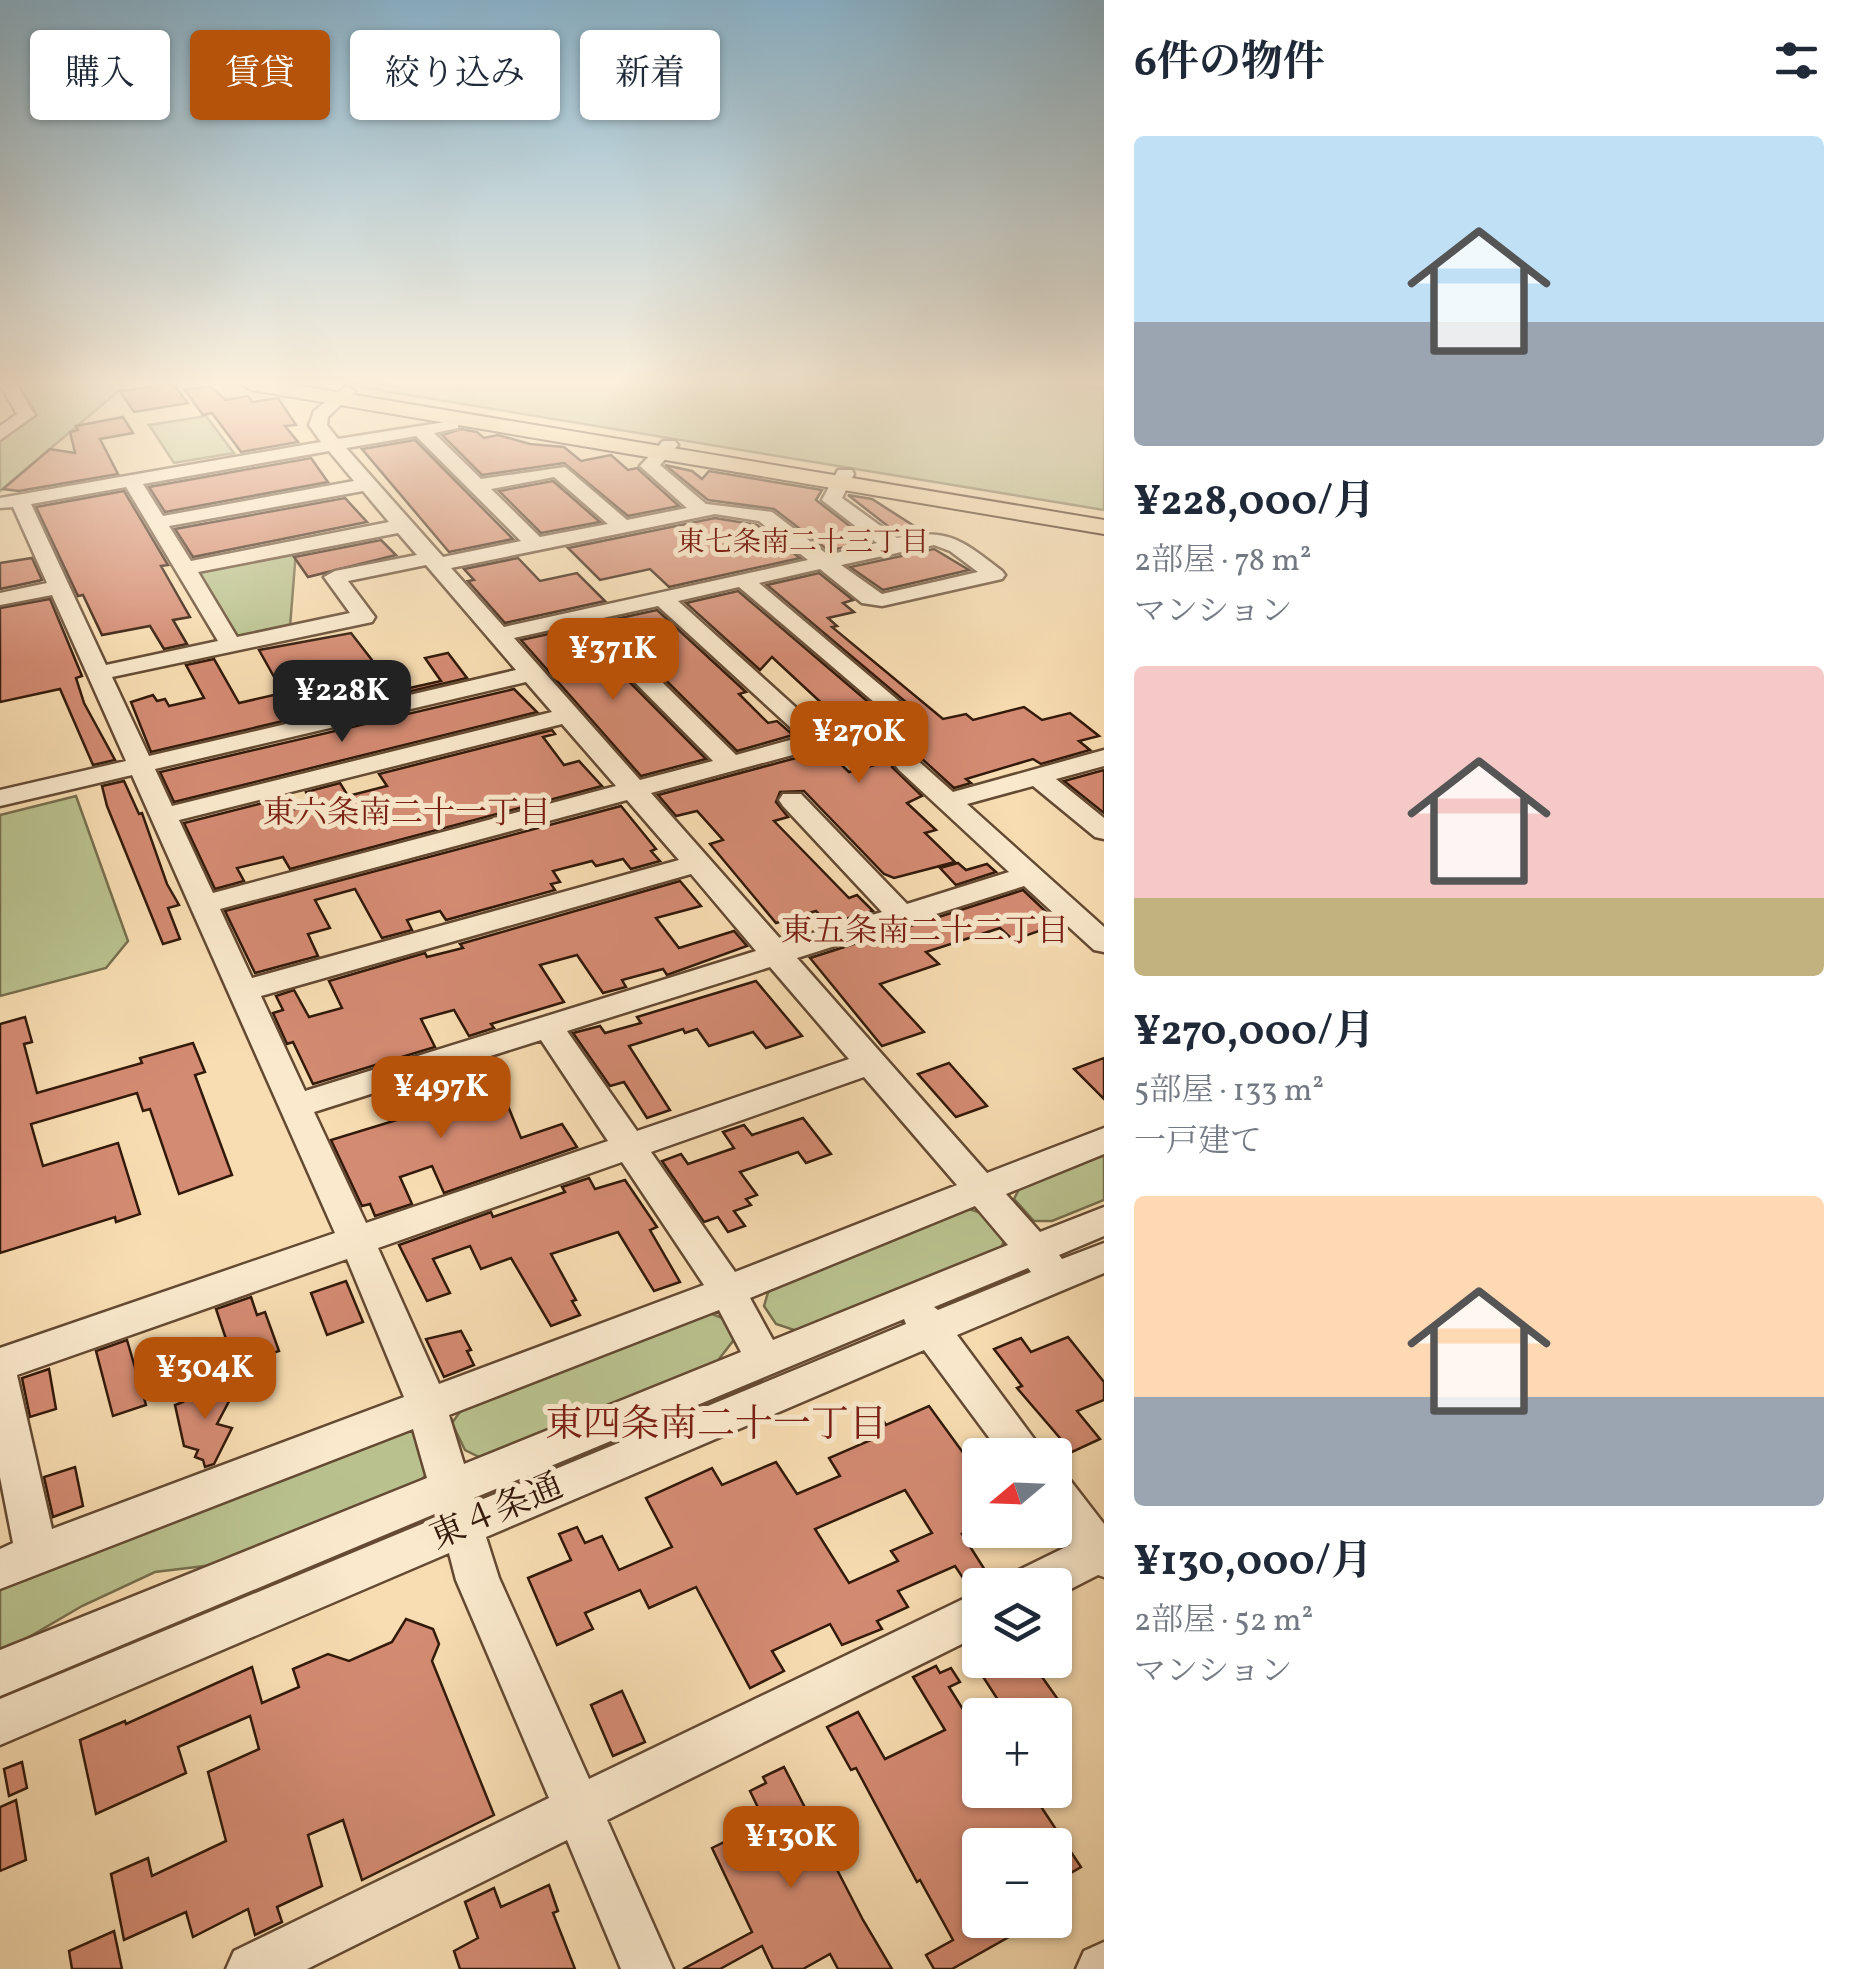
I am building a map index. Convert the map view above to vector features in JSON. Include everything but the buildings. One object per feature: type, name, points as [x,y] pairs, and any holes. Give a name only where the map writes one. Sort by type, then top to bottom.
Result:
[{"type":"main road","points":[[830,476],[1104,519]]},
{"type":"main road","points":[[843,478],[1104,527]]},
{"type":"street","points":[[161,476],[10,502],[60,587],[357,1242],[427,1404],[478,1580],[647,1969]]},
{"type":"street","points":[[362,476],[1046,1263]]},
{"type":"street","points":[[466,476],[535,544]]},
{"type":"street","points":[[476,486],[531,476]]},
{"type":"street","points":[[564,476],[622,526]]},
{"type":"street","points":[[661,476],[702,510]]},
{"type":"street","points":[[843,478],[832,500],[896,546]]},
{"type":"street","points":[[132,481],[231,646]]},
{"type":"street","points":[[155,523],[369,484]]},
{"type":"street","points":[[100,673],[364,618],[335,577],[535,544],[715,508],[764,516],[825,562],[870,598],[882,600],[994,575],[946,540],[931,538],[825,562],[501,634]]},
{"type":"street","points":[[183,569],[406,525]]},
{"type":"street","points":[[205,904],[906,717],[743,580]]},
{"type":"street","points":[[0,599],[60,587]]},
{"type":"street","points":[[662,598],[818,740]]},
{"type":"street","points":[[582,616],[731,764]]},
{"type":"street","points":[[0,798],[533,673]]},
{"type":"street","points":[[165,816],[570,715]]},
{"type":"street","points":[[947,802],[1104,758]]},
{"type":"street","points":[[908,765],[1104,943]]},
{"type":"street","points":[[1036,776],[1104,831]]},
{"type":"street","points":[[792,800],[902,916]]},
{"type":"street","points":[[243,991],[699,863]]},
{"type":"street","points":[[296,1106],[1029,874]]},
{"type":"street","points":[[548,1028],[728,1291],[764,1360]]},
{"type":"street","points":[[0,1364],[870,1063]]},
{"type":"street","points":[[0,1380],[18,1562],[728,1291],[1104,1140]]},
{"type":"street","name":"東４条通","points":[[0,1672],[457,1507],[1046,1263],[1104,1221]]},
{"type":"street","name":"東４条通","points":[[1046,1263],[1104,1257]]},
{"type":"street","points":[[920,1316],[1013,1438]]},
{"type":"street","name":"東４条通","points":[[0,1722],[764,1360],[920,1316]]},
{"type":"street","points":[[1071,1568],[1103,1553],[1072,1514]]},
{"type":"street","points":[[252,1969],[962,1621]]},
{"type":"green space","points":[[0,476],[18,476],[0,491]]},
{"type":"green space","points":[[898,476],[1104,476],[1104,510]]},
{"type":"green space","points":[[296,551],[290,627],[236,638],[195,571]]},
{"type":"green space","points":[[76,796],[128,941],[106,968],[0,996],[0,815]]},
{"type":"green space","points":[[1104,1152],[1104,1200],[1052,1221],[1034,1221],[1014,1199],[1022,1183]]},
{"type":"green space","points":[[969,1209],[991,1216],[1006,1232],[1001,1250],[797,1331],[776,1324],[764,1306],[770,1286]]},
{"type":"green space","points":[[705,1311],[727,1320],[736,1337],[716,1363],[479,1457],[465,1450],[452,1423],[471,1396]]},
{"type":"green space","points":[[415,1427],[430,1471],[417,1484],[213,1565],[155,1572],[82,1606],[0,1654],[0,1587]]},
{"type":"district","name":"東七条南二十三丁目","points":[[803,543]]},
{"type":"district","name":"東六条南二十一丁目","points":[[407,815]]},
{"type":"district","name":"東五条南二十二丁目","points":[[925,933]]},
{"type":"district","name":"東四条南二十一丁目","points":[[716,1426]]}]
